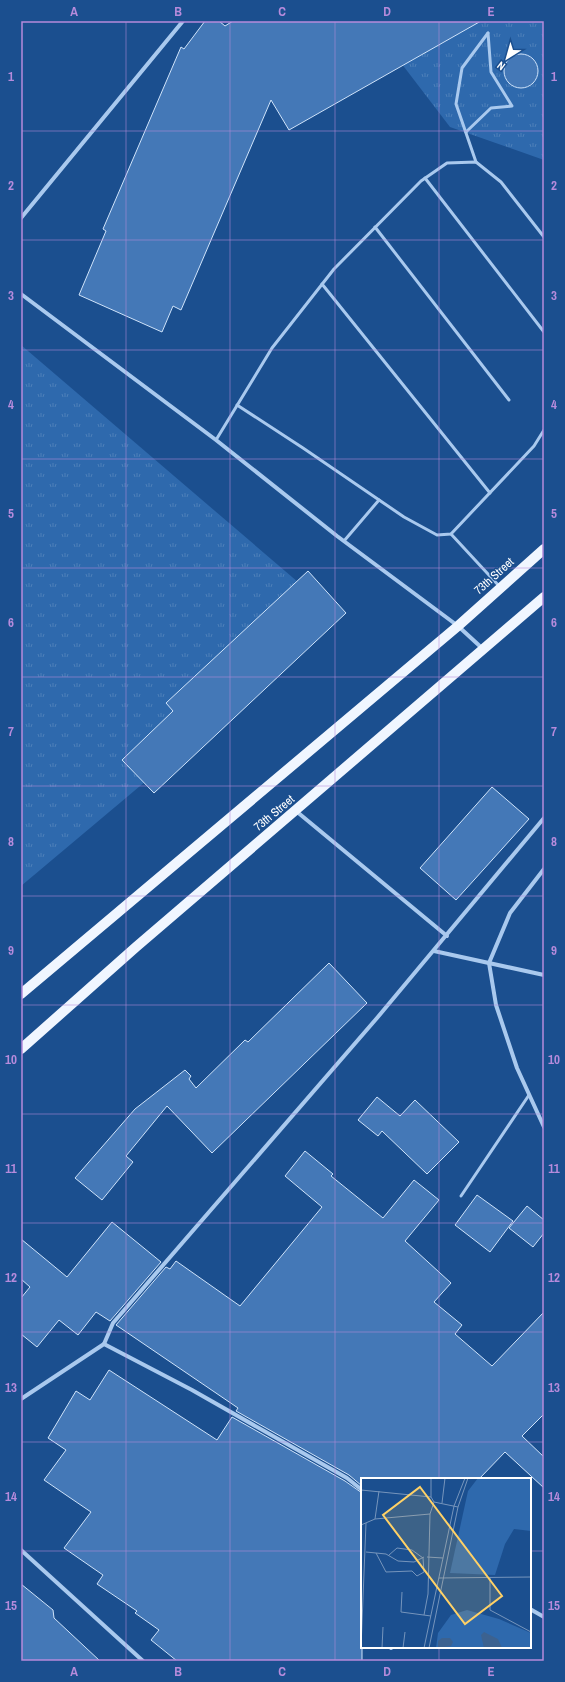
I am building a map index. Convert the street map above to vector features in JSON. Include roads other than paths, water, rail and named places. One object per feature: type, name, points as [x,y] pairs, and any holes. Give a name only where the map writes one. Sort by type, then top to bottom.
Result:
[{"type":"main road","name":"73th Street","points":[[21,994],[458,626],[544,549]]},
{"type":"main road","name":"73th Street","points":[[21,1049],[136,948],[544,597]]},
{"type":"street","points":[[21,218],[183,21]]},
{"type":"street","points":[[21,294],[216,440],[344,541],[458,626],[483,649]]},
{"type":"street","points":[[296,811],[447,936]]},
{"type":"street","points":[[21,1399],[104,1344],[113,1323],[447,936],[544,818]]},
{"type":"street","points":[[544,869],[510,913],[489,963],[496,1005],[517,1068],[544,1127]]},
{"type":"street","points":[[434,951],[544,975]]},
{"type":"street","points":[[104,1344],[192,1390],[347,1478],[361,1489]]},
{"type":"street","points":[[21,1550],[143,1661]]},
{"type":"street","points":[[531,1610],[544,1617]]},
{"type":"lane","points":[[466,132],[491,108],[512,106],[491,72],[488,33],[462,68],[456,104],[476,162],[501,182],[544,237]]},
{"type":"lane","points":[[216,440],[272,348],[334,269],[425,178],[447,163],[476,162]]},
{"type":"lane","points":[[425,178],[544,332]]},
{"type":"lane","points":[[375,227],[509,400]]},
{"type":"lane","points":[[322,284],[490,493]]},
{"type":"lane","points":[[237,405],[404,517],[437,535],[451,534],[534,446],[544,430]]},
{"type":"lane","points":[[344,541],[379,500]]},
{"type":"lane","points":[[451,534],[500,588]]},
{"type":"lane","points":[[461,1196],[529,1095]]}]
